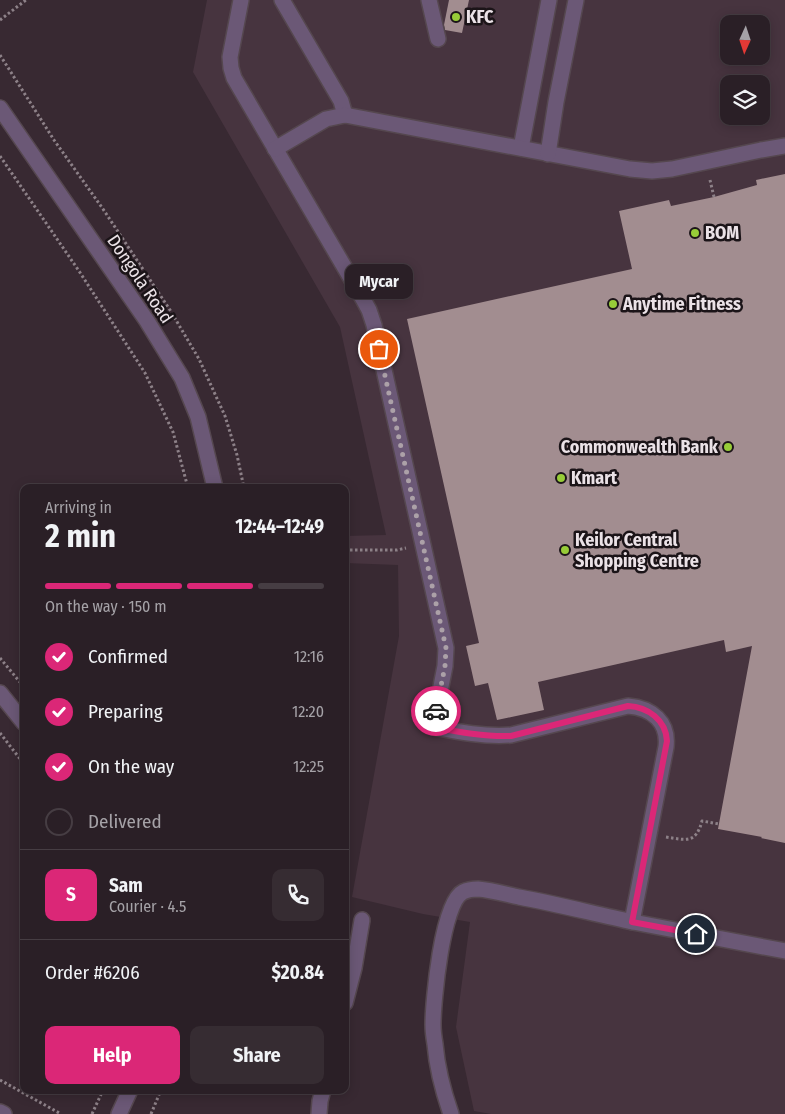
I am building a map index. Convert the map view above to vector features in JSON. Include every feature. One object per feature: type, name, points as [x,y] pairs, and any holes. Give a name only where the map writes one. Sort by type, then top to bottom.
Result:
[{"type":"street","points":[[241,0],[230,57],[234,78],[369,310],[374,325],[446,648],[447,656],[433,727],[495,737],[511,736],[628,706],[637,707],[654,715],[664,728],[667,741],[632,922]]},
{"type":"street","points":[[282,0],[341,101],[344,116]]},
{"type":"street","points":[[429,0],[438,39]]},
{"type":"street","points":[[521,148],[549,0]]},
{"type":"street","points":[[548,154],[576,0]]},
{"type":"street","name":"Dongola Road","points":[[0,108],[147,321],[182,378],[198,417],[215,484]]},
{"type":"street","points":[[276,149],[326,119],[344,116],[630,169],[652,171],[672,169],[785,146]]},
{"type":"street","points":[[0,692],[20,718]]},
{"type":"street","points":[[450,1114],[438,1071],[433,1026],[442,943],[456,898],[462,892],[477,889],[487,890],[632,922],[785,951]]},
{"type":"street","points":[[349,987],[362,920]]},
{"type":"street","points":[[119,1114],[128,1094]]},
{"type":"street","points":[[319,1114],[321,1094]]},
{"type":"street","points":[[0,1112],[4,1114]]},
{"type":"path","points":[[0,20],[26,0]]},
{"type":"path","points":[[0,156],[79,271],[145,373],[173,432],[187,484]]},
{"type":"path","points":[[349,550],[397,550],[424,545]]},
{"type":"path","points":[[0,658],[20,682]]},
{"type":"path","points":[[0,733],[20,759]]},
{"type":"path","points":[[649,834],[683,840],[697,834],[702,821],[719,824]]},
{"type":"path","points":[[0,1080],[20,1091]]},
{"type":"path","points":[[25,1094],[61,1114]]},
{"type":"path","points":[[92,1114],[101,1094]]},
{"type":"path","points":[[151,1114],[159,1094]]},
{"type":"shaded area","name":"Keilor Central Shopping Centre","points":[[207,0],[785,0],[785,1114],[491,1114],[474,1111],[456,1027],[470,922],[423,914],[352,897],[399,636],[398,565],[349,563],[349,536],[386,535],[340,327],[193,72]]},
{"type":"building","name":"KFC","points":[[449,0],[469,0],[462,33],[445,30],[444,25]]},
{"type":"building","points":[[785,174],[785,843],[718,829],[752,646],[726,652],[724,640],[538,682],[544,710],[497,720],[488,683],[475,686],[466,646],[479,643],[407,319],[632,269],[619,211],[669,200],[671,206],[714,197],[757,185],[756,180]]},
{"type":"way so far","points":[[379,349],[446,648],[447,656],[436,711]]},
{"type":"place","name":"KFC","points":[[456,17]]},
{"type":"place","name":"BOM","points":[[695,233]]},
{"type":"place","name":"Anytime Fitness","points":[[613,304]]},
{"type":"place","name":"Mycar","points":[[379,349]]},
{"type":"place","name":"Commonwealth Bank","points":[[728,447]]},
{"type":"place","name":"Kmart","points":[[561,478]]},
{"type":"place","name":"Keilor Central Shopping Centre","points":[[565,550]]},
{"type":"route","points":[[436,711],[433,727],[495,737],[511,736],[628,706],[637,707],[654,715],[664,728],[667,741],[632,922],[696,934]]}]
